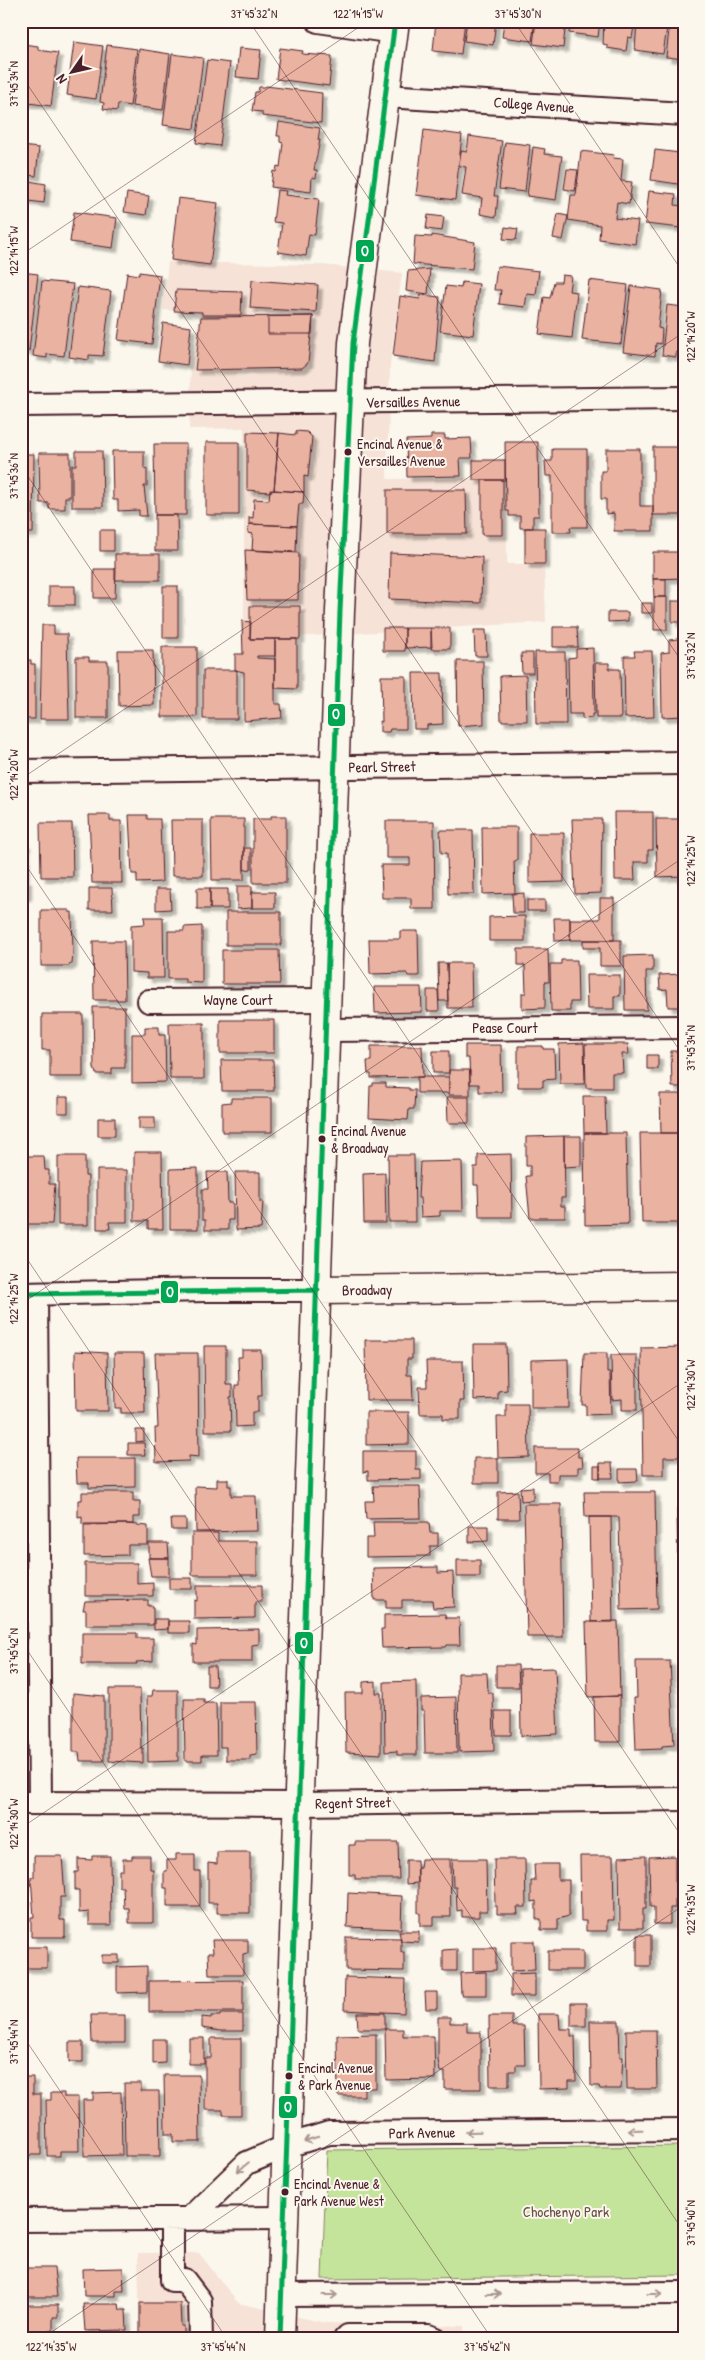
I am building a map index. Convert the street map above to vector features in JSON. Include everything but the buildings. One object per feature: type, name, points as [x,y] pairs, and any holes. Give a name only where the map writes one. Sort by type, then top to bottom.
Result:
[{"type":"main road","points":[[280,2339],[318,1290],[326,1000],[350,402],[361,278],[394,26]]},
{"type":"main road","name":"Broadway","points":[[318,1290],[684,1286]]},
{"type":"street","points":[[318,21],[394,26]]},
{"type":"street","name":"College Avenue","points":[[385,96],[684,114]]},
{"type":"street","name":"Versailles Avenue","points":[[21,405],[684,398]]},
{"type":"street","name":"Pearl Street","points":[[21,771],[684,763]]},
{"type":"street","name":"Wayne Court","points":[[149,1001],[326,1000]]},
{"type":"street","name":"Pease Court","points":[[326,1030],[684,1027]]},
{"type":"street","name":"Broadway","points":[[29,1294],[206,1290],[318,1290]]},
{"type":"street","points":[[29,1294],[30,1803]]},
{"type":"street","name":"Regent Street","points":[[30,1803],[300,1804],[684,1798]]},
{"type":"street","name":"Park Avenue","points":[[181,2219],[247,2163],[287,2146],[329,2133],[684,2130]]},
{"type":"street","points":[[21,2220],[284,2218]]},
{"type":"street","points":[[181,2219],[172,2280],[184,2280],[200,2300],[201,2339]]},
{"type":"street","points":[[282,2295],[684,2293]]},
{"type":"street","points":[[345,2339],[348,2336],[429,2336],[436,2339]]},
{"type":"shaded area","points":[[168,262],[322,265],[402,273],[390,364],[387,479],[506,478],[507,564],[544,564],[546,622],[244,640],[244,428],[189,429],[191,369],[200,312],[163,310]]},
{"type":"shaded area","points":[[138,2253],[199,2253],[238,2303],[325,2323],[464,2326],[464,2339],[140,2339]]},
{"type":"green space","name":"Chochenyo Park","points":[[684,2146],[684,2275],[322,2279],[327,2150]]},
{"type":"transit line","name":"O","points":[[280,2339],[340,611],[353,343],[395,21]]},
{"type":"transit line","name":"O","points":[[21,1294],[318,1290]]},
{"type":"place","name":"Encinal Avenue & Versailles Avenue","points":[[348,452]]},
{"type":"place","name":"Encinal Avenue & Broadway","points":[[322,1139]]},
{"type":"place","name":"Encinal Avenue & Park Avenue","points":[[289,2076]]},
{"type":"place","name":"Encinal Avenue & Park Avenue West","points":[[285,2192]]}]
